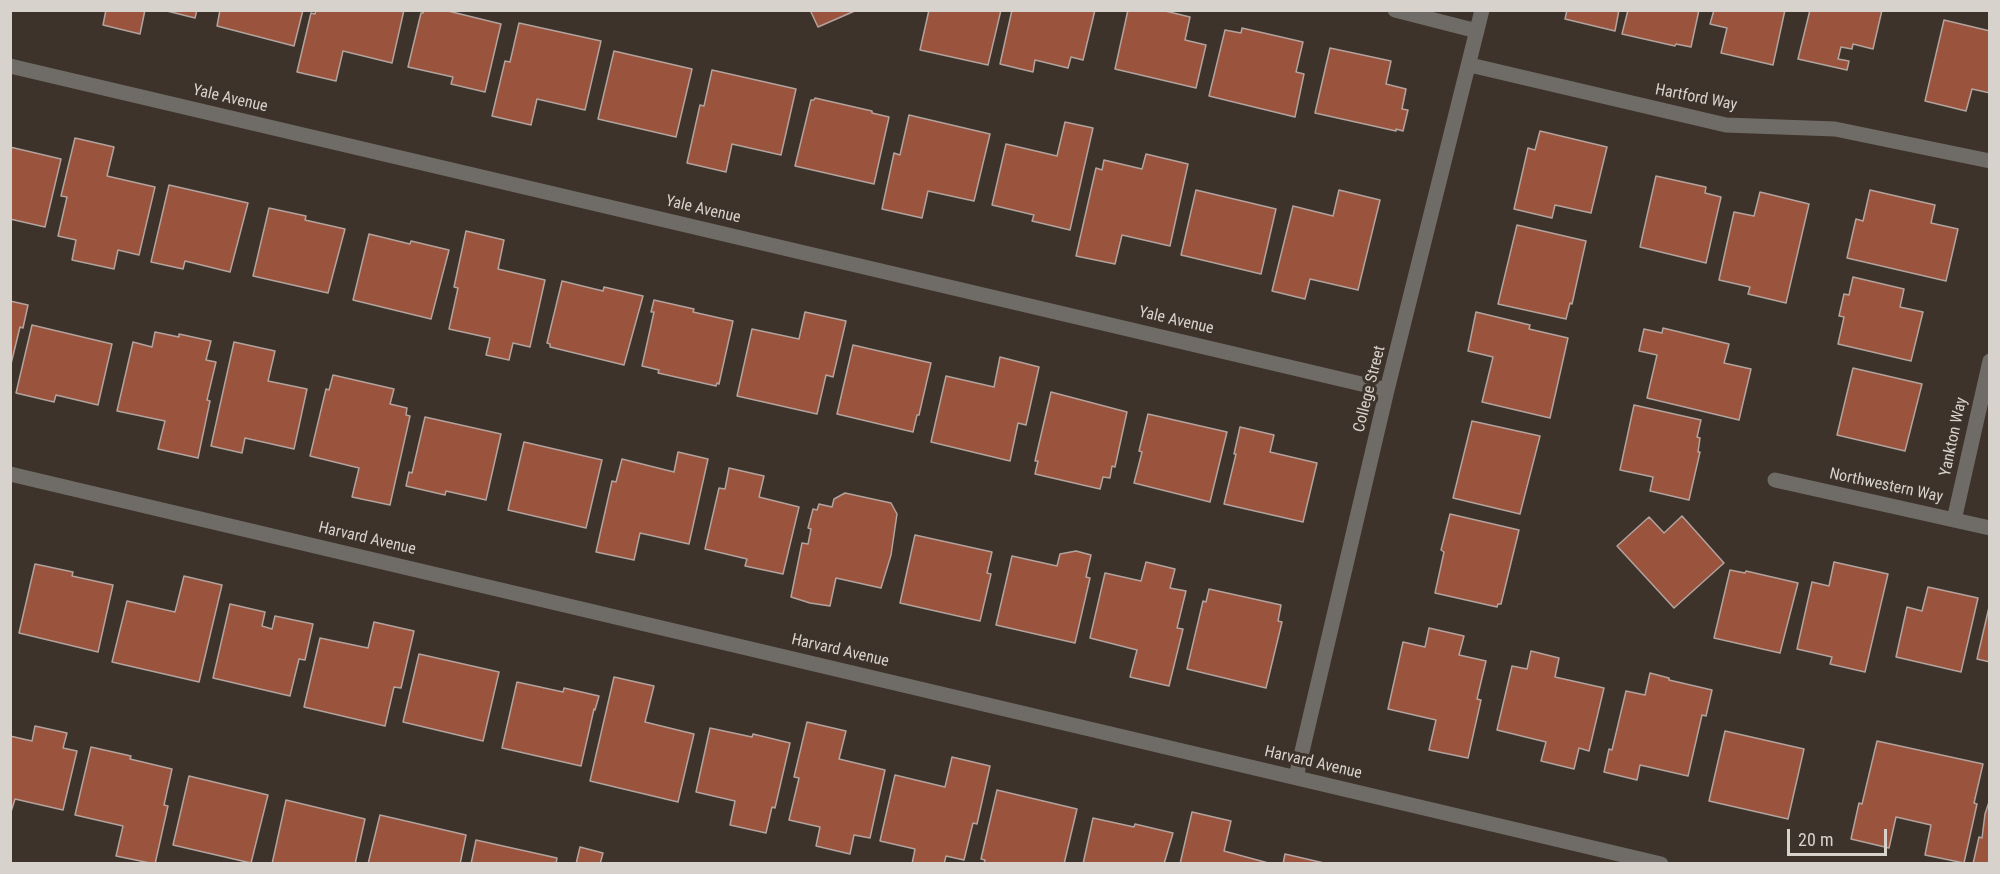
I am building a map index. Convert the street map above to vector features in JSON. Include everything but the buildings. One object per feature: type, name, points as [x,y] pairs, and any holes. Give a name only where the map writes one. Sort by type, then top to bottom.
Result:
[{"type":"street","points":[[1395,10],[1478,31]]},
{"type":"street","name":"College Street","points":[[1296,777],[1482,10]]},
{"type":"street","name":"Hartford Way","points":[[1470,65],[1726,125],[1835,129],[1989,161]]},
{"type":"street","name":"Yale Avenue","points":[[10,66],[1388,390]]},
{"type":"street","name":"Yankton Way","points":[[1954,520],[1989,361]]},
{"type":"street","name":"Harvard Avenue","points":[[10,474],[1661,864]]},
{"type":"street","name":"Northwestern Way","points":[[1774,480],[1989,528]]}]
